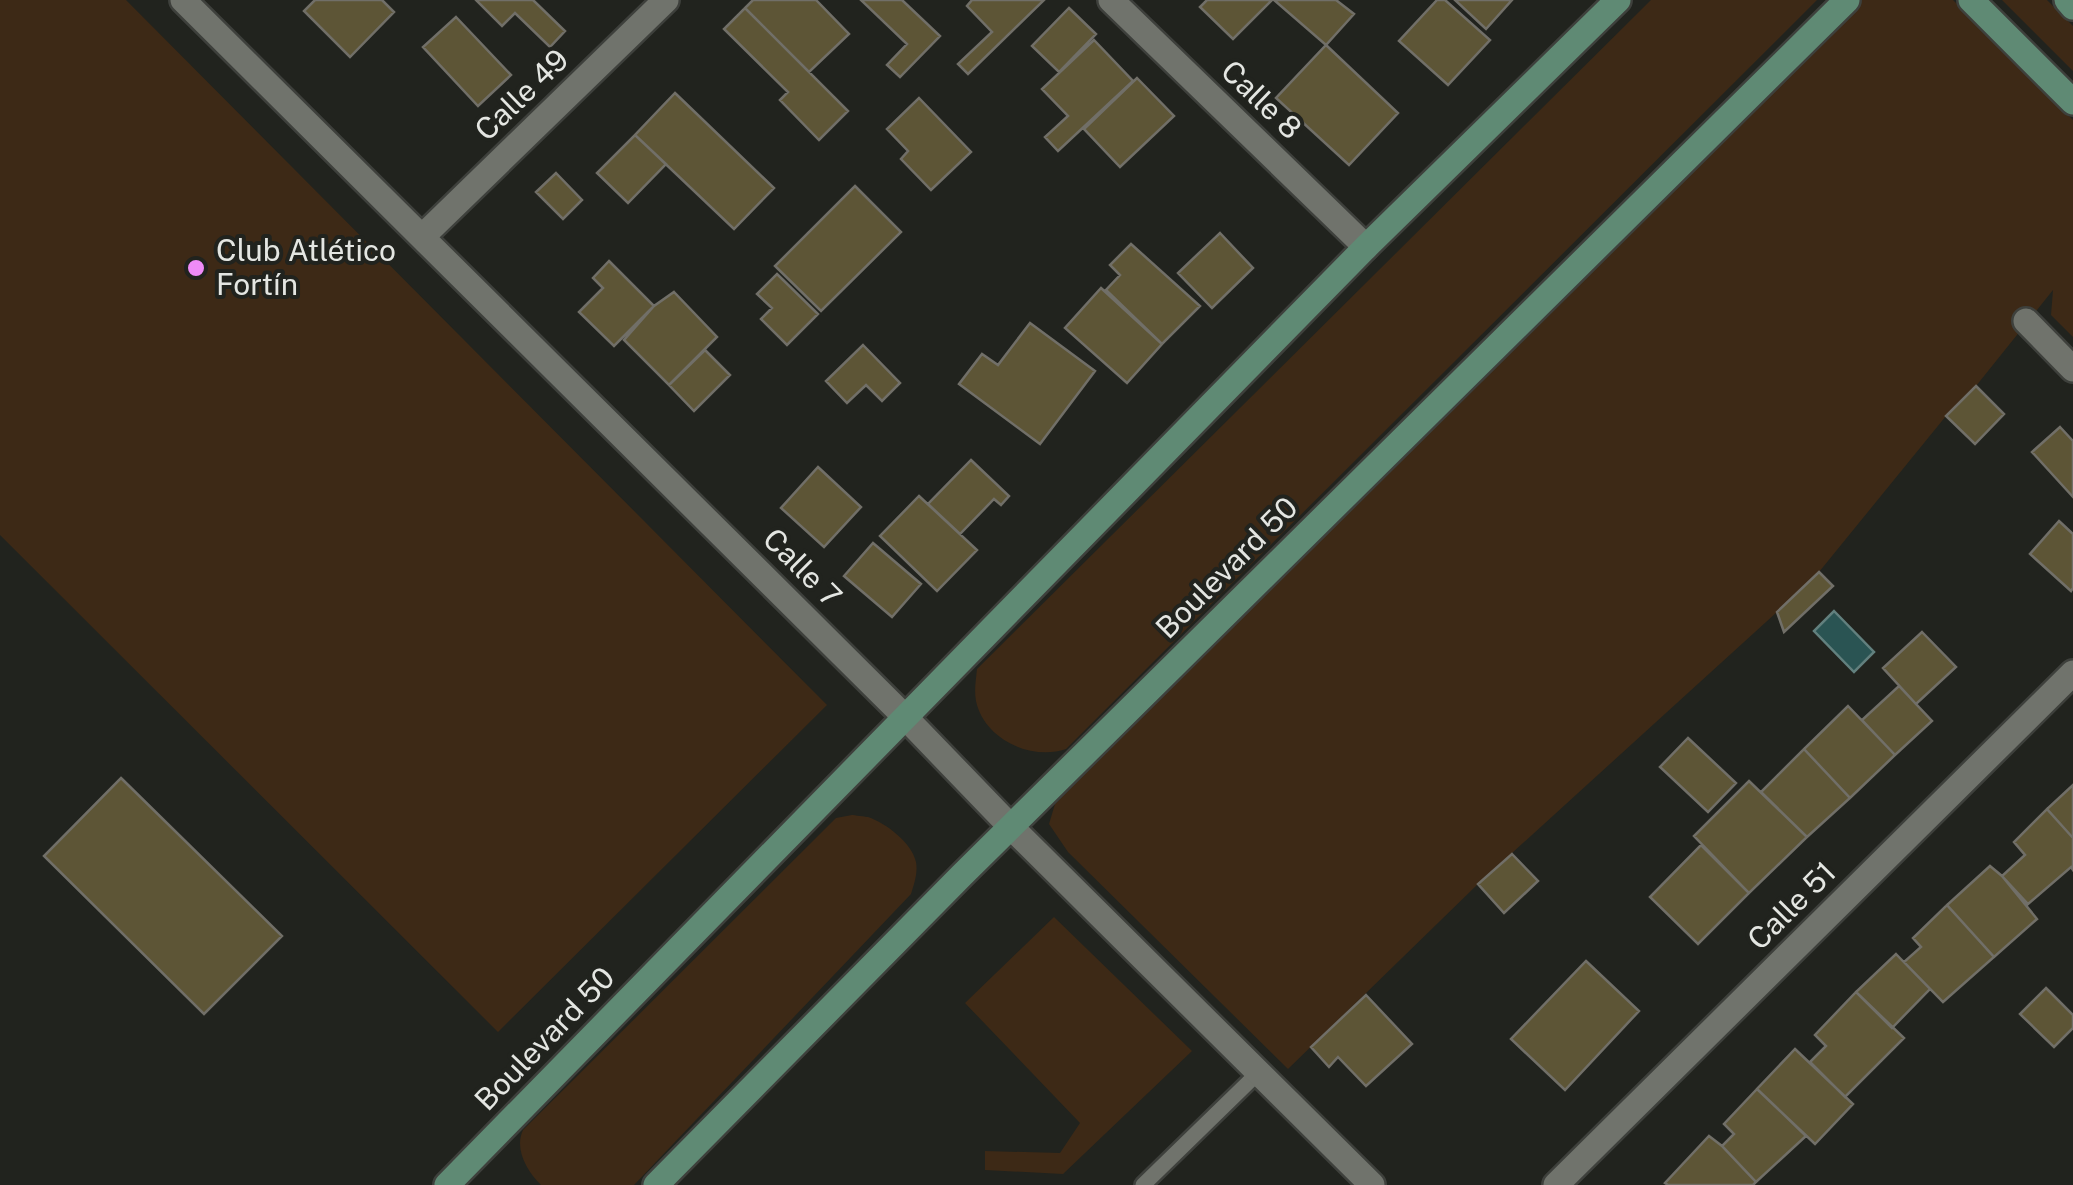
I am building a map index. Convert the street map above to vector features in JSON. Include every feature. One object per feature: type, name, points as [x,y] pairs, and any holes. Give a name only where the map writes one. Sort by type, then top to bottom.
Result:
[{"type":"main road","name":"Boulevard 50","points":[[457,1182],[1366,247],[1618,0]]},
{"type":"main road","name":"Boulevard 50","points":[[656,1185],[1011,827],[1847,0]]},
{"type":"main road","points":[[1970,0],[2073,102]]},
{"type":"main road","points":[[2066,0],[2073,6]]},
{"type":"street","name":"Calle 7","points":[[183,0],[1372,1185]]},
{"type":"street","name":"Calle 49","points":[[423,236],[666,0]]},
{"type":"street","name":"Calle 8","points":[[1112,0],[1366,247]]},
{"type":"street","points":[[2026,321],[2073,369]]},
{"type":"street","name":"Calle 51","points":[[1556,1185],[2073,673]]},
{"type":"lane","points":[[1142,1185],[1258,1072]]},
{"type":"shaded area","name":"Club Atlético Fortín","points":[[0,0],[126,0],[827,705],[498,1032],[0,535]]},
{"type":"shaded area","points":[[1651,0],[1817,0],[1066,749],[1038,752],[999,736],[976,701],[977,669]]},
{"type":"shaded area","points":[[1862,0],[1953,0],[2073,120],[2073,337],[2051,315],[2053,290],[1819,572],[1478,884],[1288,1069],[1068,852],[1049,824],[1055,804]]},
{"type":"shaded area","points":[[2002,0],[2047,0],[2073,26],[2073,71]]},
{"type":"shaded area","points":[[852,815],[883,824],[909,848],[916,866],[911,894],[634,1185],[541,1185],[523,1159],[523,1130],[836,818]]},
{"type":"shaded area","points":[[1054,917],[1192,1051],[1063,1174],[985,1170],[985,1151],[1060,1153],[1080,1123],[965,1003]]},
{"type":"water","points":[[1834,611],[1874,652],[1854,672],[1814,631]]},
{"type":"building","points":[[315,0],[382,0],[394,12],[350,57],[304,11]]},
{"type":"building","points":[[476,0],[533,0],[565,31],[550,47],[515,13],[502,26]]},
{"type":"building","points":[[753,0],[816,0],[849,34],[809,72],[745,8]]},
{"type":"building","points":[[861,0],[902,0],[940,36],[900,77],[887,65],[907,44]]},
{"type":"building","points":[[972,0],[1044,0],[968,74],[958,64],[992,32],[967,6]]},
{"type":"building","points":[[1207,0],[1272,0],[1233,39],[1200,7]]},
{"type":"building","points":[[1274,0],[1336,0],[1354,14],[1326,45]]},
{"type":"building","points":[[1437,0],[1445,0],[1490,40],[1448,85],[1399,41]]},
{"type":"building","points":[[1455,0],[1512,0],[1486,29]]},
{"type":"building","points":[[745,8],[848,111],[819,140],[780,100],[788,92],[724,29]]},
{"type":"building","points":[[1069,8],[1096,34],[1059,72],[1032,46]]},
{"type":"building","points":[[456,17],[511,75],[478,106],[423,47]]},
{"type":"building","points":[[1094,40],[1133,81],[1058,151],[1045,137],[1068,116],[1042,89]]},
{"type":"building","points":[[1326,45],[1398,113],[1349,165],[1276,98]]},
{"type":"building","points":[[1137,78],[1174,116],[1120,167],[1084,129]]},
{"type":"building","points":[[675,93],[774,188],[734,229],[635,135]]},
{"type":"building","points":[[919,98],[971,152],[931,190],[901,159],[908,151],[887,129]]},
{"type":"building","points":[[635,135],[666,164],[628,203],[597,173]]},
{"type":"building","points":[[556,173],[582,200],[563,219],[536,192]]},
{"type":"building","points":[[855,186],[901,232],[821,311],[775,266]]},
{"type":"building","points":[[1220,233],[1253,268],[1212,308],[1178,273]]},
{"type":"building","points":[[1131,244],[1200,306],[1162,344],[1106,290],[1120,275],[1110,265]]},
{"type":"building","points":[[609,261],[654,306],[614,346],[579,312],[603,288],[593,278]]},
{"type":"building","points":[[777,274],[818,314],[787,345],[761,319],[772,308],[757,294]]},
{"type":"building","points":[[1101,288],[1162,344],[1127,383],[1065,328]]},
{"type":"building","points":[[674,292],[717,337],[669,385],[624,340],[654,306]]},
{"type":"building","points":[[1030,323],[1095,371],[1040,444],[959,384],[982,354],[998,365]]},
{"type":"building","points":[[863,345],[900,383],[882,401],[866,385],[847,403],[826,381]]},
{"type":"building","points":[[705,350],[730,375],[694,411],[669,385]]},
{"type":"building","points":[[1976,386],[2004,414],[1975,444],[1946,416]]},
{"type":"building","points":[[2060,427],[2073,441],[2073,497],[2032,452]]},
{"type":"building","points":[[971,460],[1009,496],[1001,505],[994,499],[960,534],[928,504]]},
{"type":"building","points":[[818,467],[861,507],[824,547],[781,508]]},
{"type":"building","points":[[919,496],[977,550],[937,591],[880,536]]},
{"type":"building","points":[[2059,521],[2073,534],[2071,591],[2030,554]]},
{"type":"building","points":[[873,543],[921,584],[892,617],[844,576]]},
{"type":"building","points":[[1819,572],[1833,586],[1784,632],[1777,612]]},
{"type":"building","points":[[1922,632],[1956,667],[1916,704],[1883,668]]},
{"type":"building","points":[[1899,686],[1932,721],[1895,755],[1862,720]]},
{"type":"building","points":[[1848,706],[1895,755],[1850,798],[1804,749]]},
{"type":"building","points":[[1688,738],[1736,783],[1708,812],[1660,767]]},
{"type":"building","points":[[1804,749],[1850,798],[1807,837],[1761,792]]},
{"type":"building","points":[[121,778],[282,936],[204,1014],[44,856]]},
{"type":"building","points":[[1749,781],[1807,837],[1749,893],[1694,836]]},
{"type":"building","points":[[2073,785],[2073,838],[2047,809]]},
{"type":"building","points":[[2047,809],[2073,838],[2073,870],[2071,867],[2028,904],[2002,876],[2025,855],[2014,842]]},
{"type":"building","points":[[1701,845],[1749,893],[1698,944],[1650,897]]},
{"type":"building","points":[[1512,854],[1538,881],[1504,913],[1478,884]]},
{"type":"building","points":[[1990,866],[2037,919],[1994,957],[1947,905]]},
{"type":"building","points":[[1947,905],[1994,957],[1943,1002],[1904,962],[1921,947],[1913,938]]},
{"type":"building","points":[[1896,954],[1930,989],[1892,1028],[1856,992]]},
{"type":"building","points":[[1586,961],[1639,1011],[1565,1090],[1511,1039]]},
{"type":"building","points":[[2046,988],[2073,1015],[2073,1028],[2054,1047],[2020,1014]]},
{"type":"building","points":[[1856,992],[1904,1038],[1845,1097],[1810,1062],[1826,1046],[1815,1035]]},
{"type":"building","points":[[1366,995],[1412,1044],[1366,1086],[1338,1057],[1329,1067],[1311,1047]]},
{"type":"building","points":[[1795,1049],[1853,1104],[1815,1144],[1757,1089]]},
{"type":"building","points":[[1757,1089],[1806,1136],[1756,1182],[1722,1146],[1734,1134],[1724,1124]]},
{"type":"building","points":[[1709,1136],[1756,1182],[1753,1185],[1665,1183]]},
{"type":"place","name":"Club Atlético Fortín","points":[[196,268]]}]
